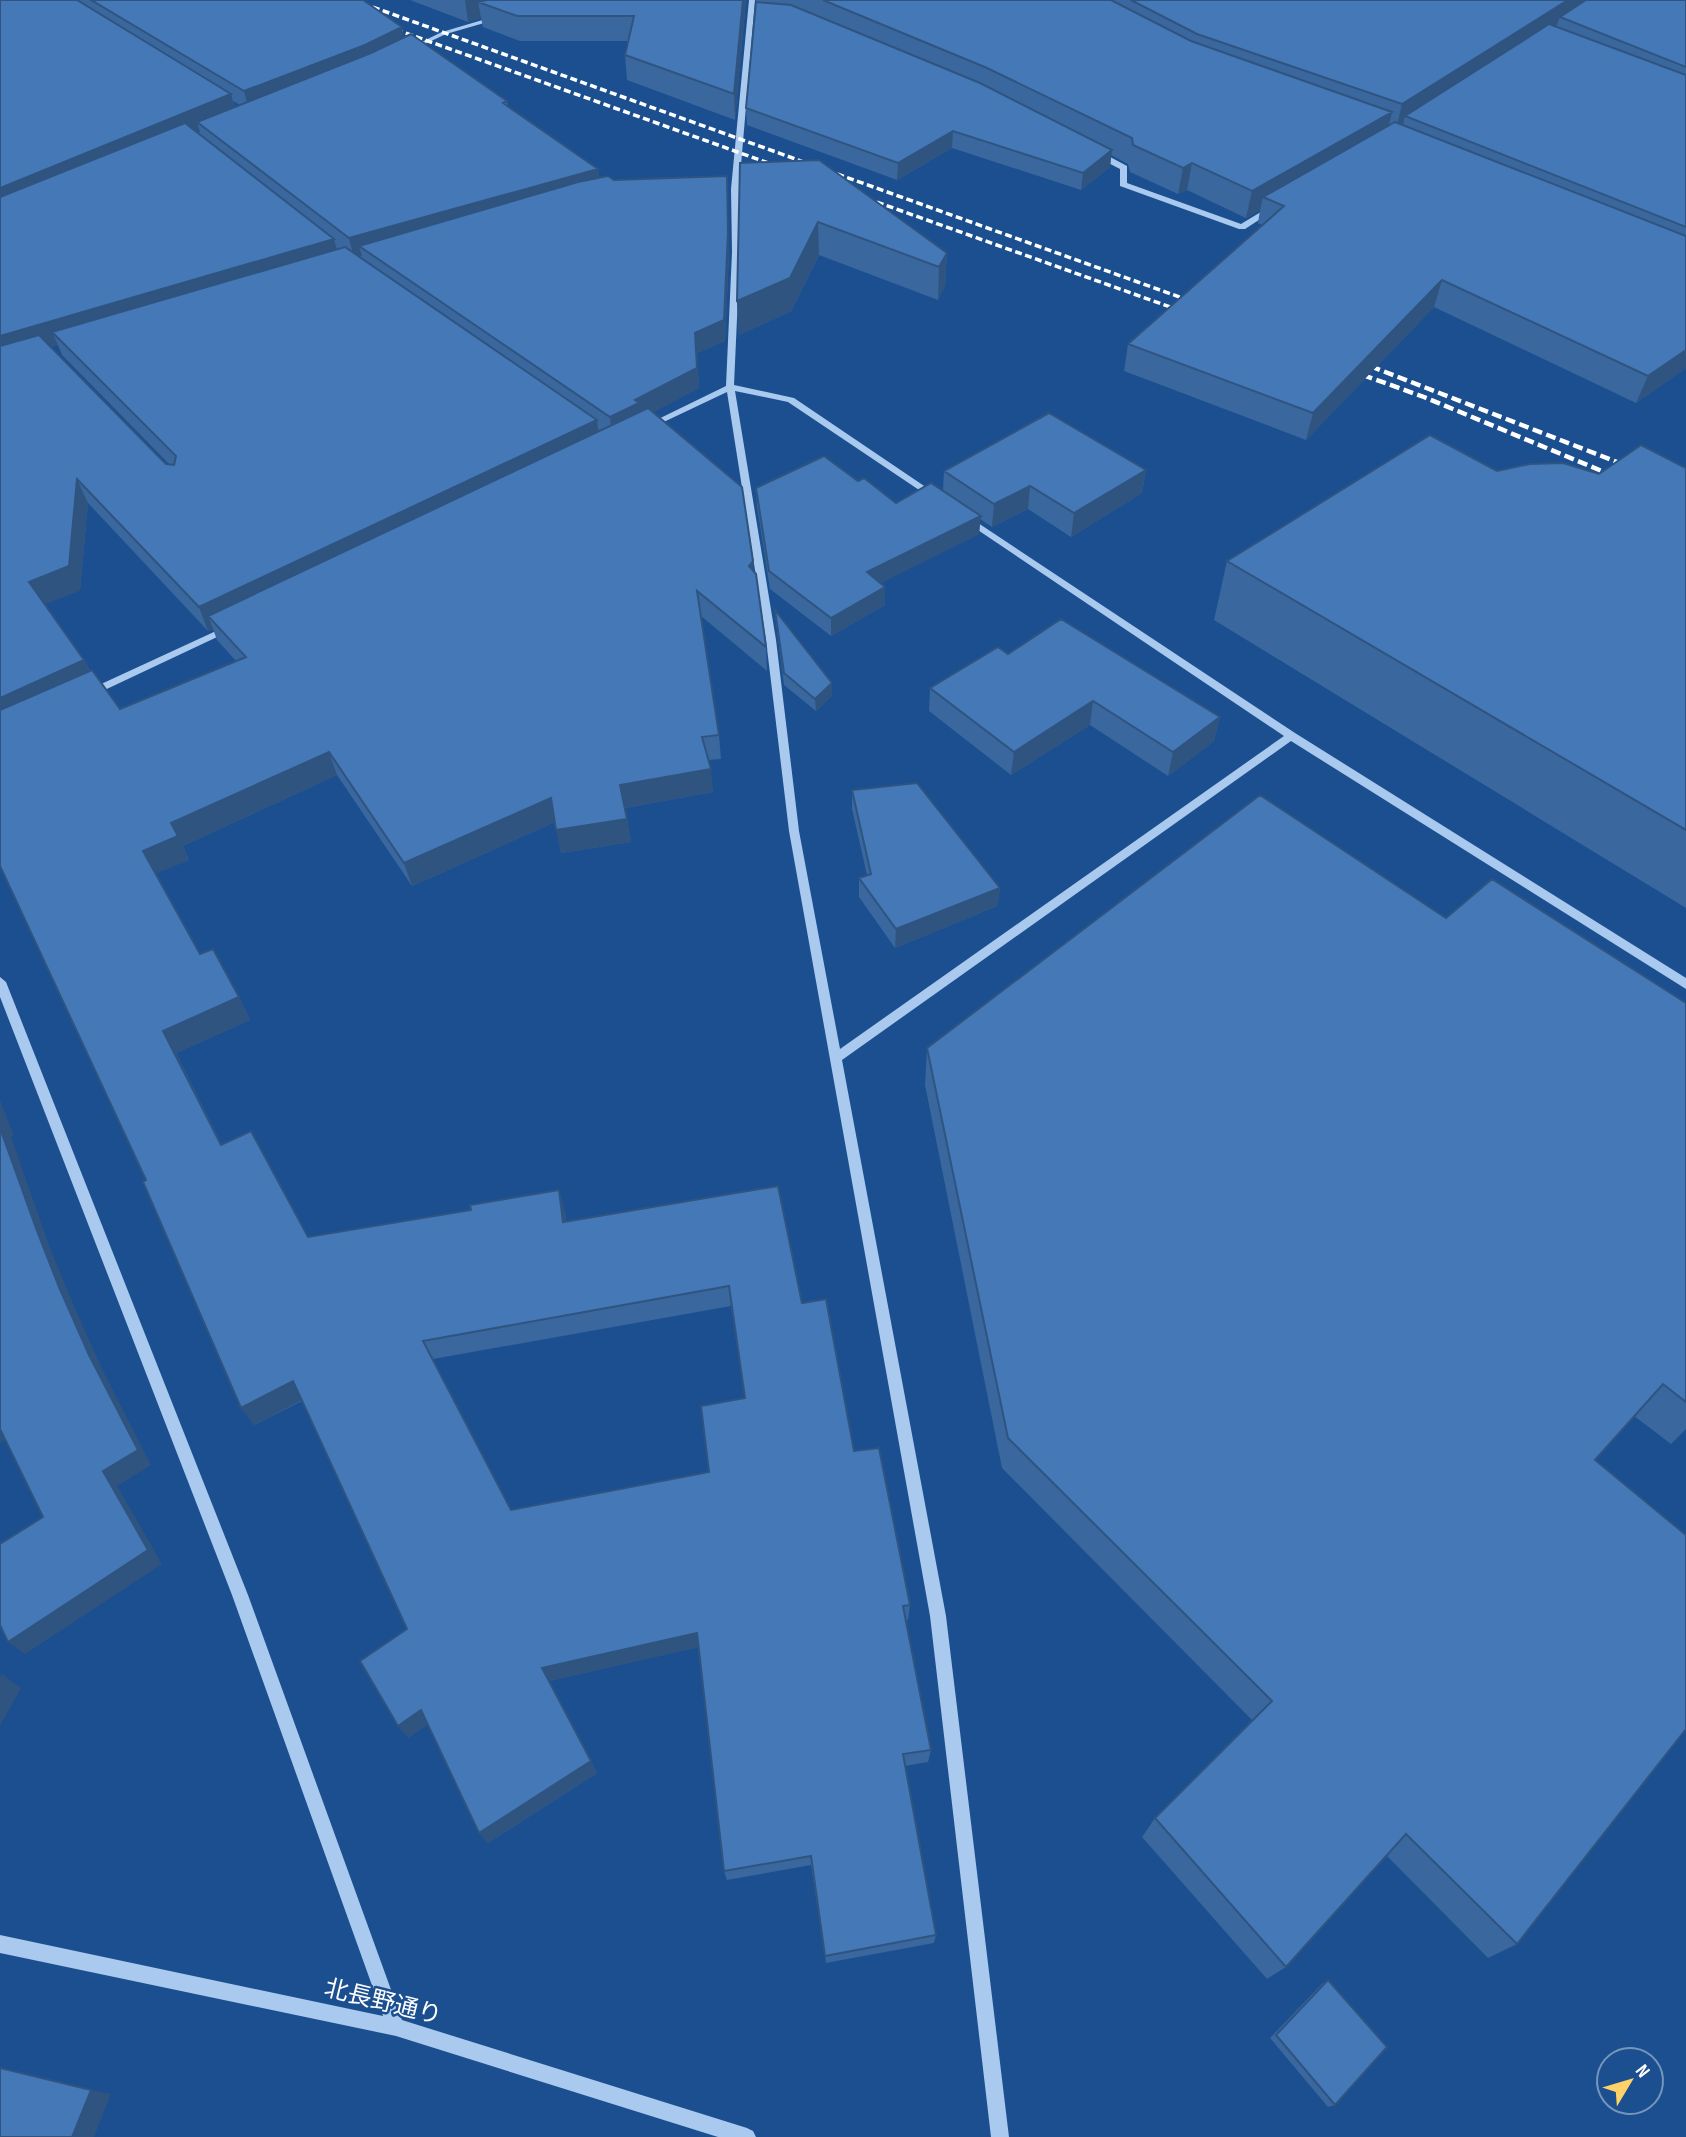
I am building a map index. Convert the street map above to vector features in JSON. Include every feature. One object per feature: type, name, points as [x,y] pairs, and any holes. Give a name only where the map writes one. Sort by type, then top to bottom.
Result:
[{"type":"street","points":[[752,0],[735,189],[736,251],[730,387],[771,640],[794,831],[938,1616],[1000,2137]]},
{"type":"street","points":[[750,14],[761,15]]},
{"type":"street","points":[[404,52],[444,33],[508,15]]},
{"type":"street","points":[[1089,150],[1124,167],[1123,184],[1242,227],[1278,206]]},
{"type":"street","points":[[721,189],[735,189]]},
{"type":"street","points":[[634,432],[730,387],[791,400],[939,500]]},
{"type":"street","points":[[961,515],[1291,736],[1686,984]]},
{"type":"street","points":[[75,700],[239,624]]},
{"type":"street","points":[[836,1058],[1291,736]]},
{"type":"street","points":[[0,982],[240,1595],[396,2027]]},
{"type":"street","name":"北長野通り","points":[[0,1944],[396,2027],[747,2137]]},
{"type":"building","points":[[0,0],[77,0],[231,94],[0,188]]},
{"type":"building","points":[[91,0],[363,0],[402,27],[365,45],[244,91]]},
{"type":"building","points":[[743,0],[734,94],[625,55],[634,16],[517,16],[478,2]]},
{"type":"building","points":[[823,0],[1111,0],[1191,41],[1392,112],[1252,191],[1192,163],[1183,168],[1133,145],[1132,138],[987,68]]},
{"type":"building","points":[[1131,0],[1568,0],[1402,104],[1197,34]]},
{"type":"building","points":[[1586,0],[1686,0],[1686,67],[1560,17]]},
{"type":"building","points":[[756,2],[791,5],[980,83],[1112,150],[1083,173],[953,131],[898,163],[746,108]]},
{"type":"building","points":[[1549,24],[1686,75],[1686,227],[1405,116]]},
{"type":"building","points":[[411,34],[598,169],[349,238],[197,122],[371,53]]},
{"type":"building","points":[[1395,122],[1686,236],[1686,350],[1648,376],[1442,280],[1313,413],[1128,344],[1284,206],[1263,197]]},
{"type":"building","points":[[185,123],[334,239],[0,336],[0,197]]},
{"type":"building","points":[[819,160],[947,253],[939,267],[818,222],[790,278],[737,301],[740,163]]},
{"type":"building","points":[[608,176],[614,180],[727,176],[728,232],[724,320],[695,333],[697,368],[635,400],[639,403],[610,417],[359,246],[578,182]]},
{"type":"building","points":[[345,247],[597,420],[199,607],[77,479],[69,566],[29,582],[84,660],[0,698],[0,346],[39,335],[166,464],[174,465],[176,456],[52,332]]},
{"type":"building","points":[[648,408],[742,487],[753,561],[749,566],[756,574],[766,647],[697,591],[719,735],[702,737],[711,769],[620,785],[627,819],[556,830],[551,798],[404,863],[329,752],[171,823],[178,836],[143,851],[200,954],[213,949],[239,997],[163,1031],[221,1145],[251,1131],[308,1237],[471,1210],[470,1205],[559,1190],[563,1222],[778,1186],[802,1303],[826,1299],[854,1451],[879,1448],[910,1605],[903,1606],[931,1750],[903,1754],[936,1935],[825,1956],[811,1856],[724,1871],[697,1633],[542,1668],[591,1761],[479,1833],[421,1710],[398,1726],[360,1661],[407,1629],[293,1381],[241,1408],[143,1182],[146,1180],[0,866],[0,710],[92,670],[120,709],[246,657],[208,616]],"holes":[[[729,1286],[745,1398],[701,1406],[709,1472],[511,1510],[423,1341]]]},
{"type":"building","points":[[1049,413],[1146,470],[1074,513],[1030,486],[994,504],[944,471]]},
{"type":"building","points":[[1430,435],[1497,471],[1530,464],[1563,463],[1599,474],[1641,445],[1686,468],[1686,830],[1227,561]]},
{"type":"building","points":[[824,456],[858,481],[864,478],[896,503],[931,483],[981,516],[867,572],[885,587],[831,618],[769,571],[756,488]]},
{"type":"building","points":[[775,610],[832,683],[815,699],[784,673]]},
{"type":"building","points":[[1061,619],[1220,717],[1173,752],[1093,701],[1014,752],[930,688],[998,647],[1008,654]]},
{"type":"building","points":[[917,783],[1000,888],[896,929],[859,878],[871,874],[852,790]]},
{"type":"building","points":[[1260,795],[1446,918],[1492,879],[1686,1003],[1686,1402],[1663,1384],[1595,1460],[1686,1535],[1686,1729],[1517,1944],[1406,1834],[1286,1967],[1155,1818],[1272,1701],[1008,1438],[927,1048]]},
{"type":"building","points":[[0,1128],[59,1287],[89,1355],[138,1450],[103,1471],[148,1550],[8,1642],[0,1625],[0,1544],[43,1517],[0,1429]]},
{"type":"building","points":[[1328,1980],[1387,2047],[1335,2105],[1276,2035]]},
{"type":"building","points":[[0,2068],[91,2090],[72,2137],[0,2137]]},
{"type":"railway","points":[[353,0],[1199,304]]},
{"type":"railway","points":[[386,26],[785,169]]},
{"type":"railway","points":[[857,195],[1187,313]]},
{"type":"railway","points":[[1357,361],[1635,469]]},
{"type":"railway","points":[[1349,370],[1424,397],[1621,479]]}]
